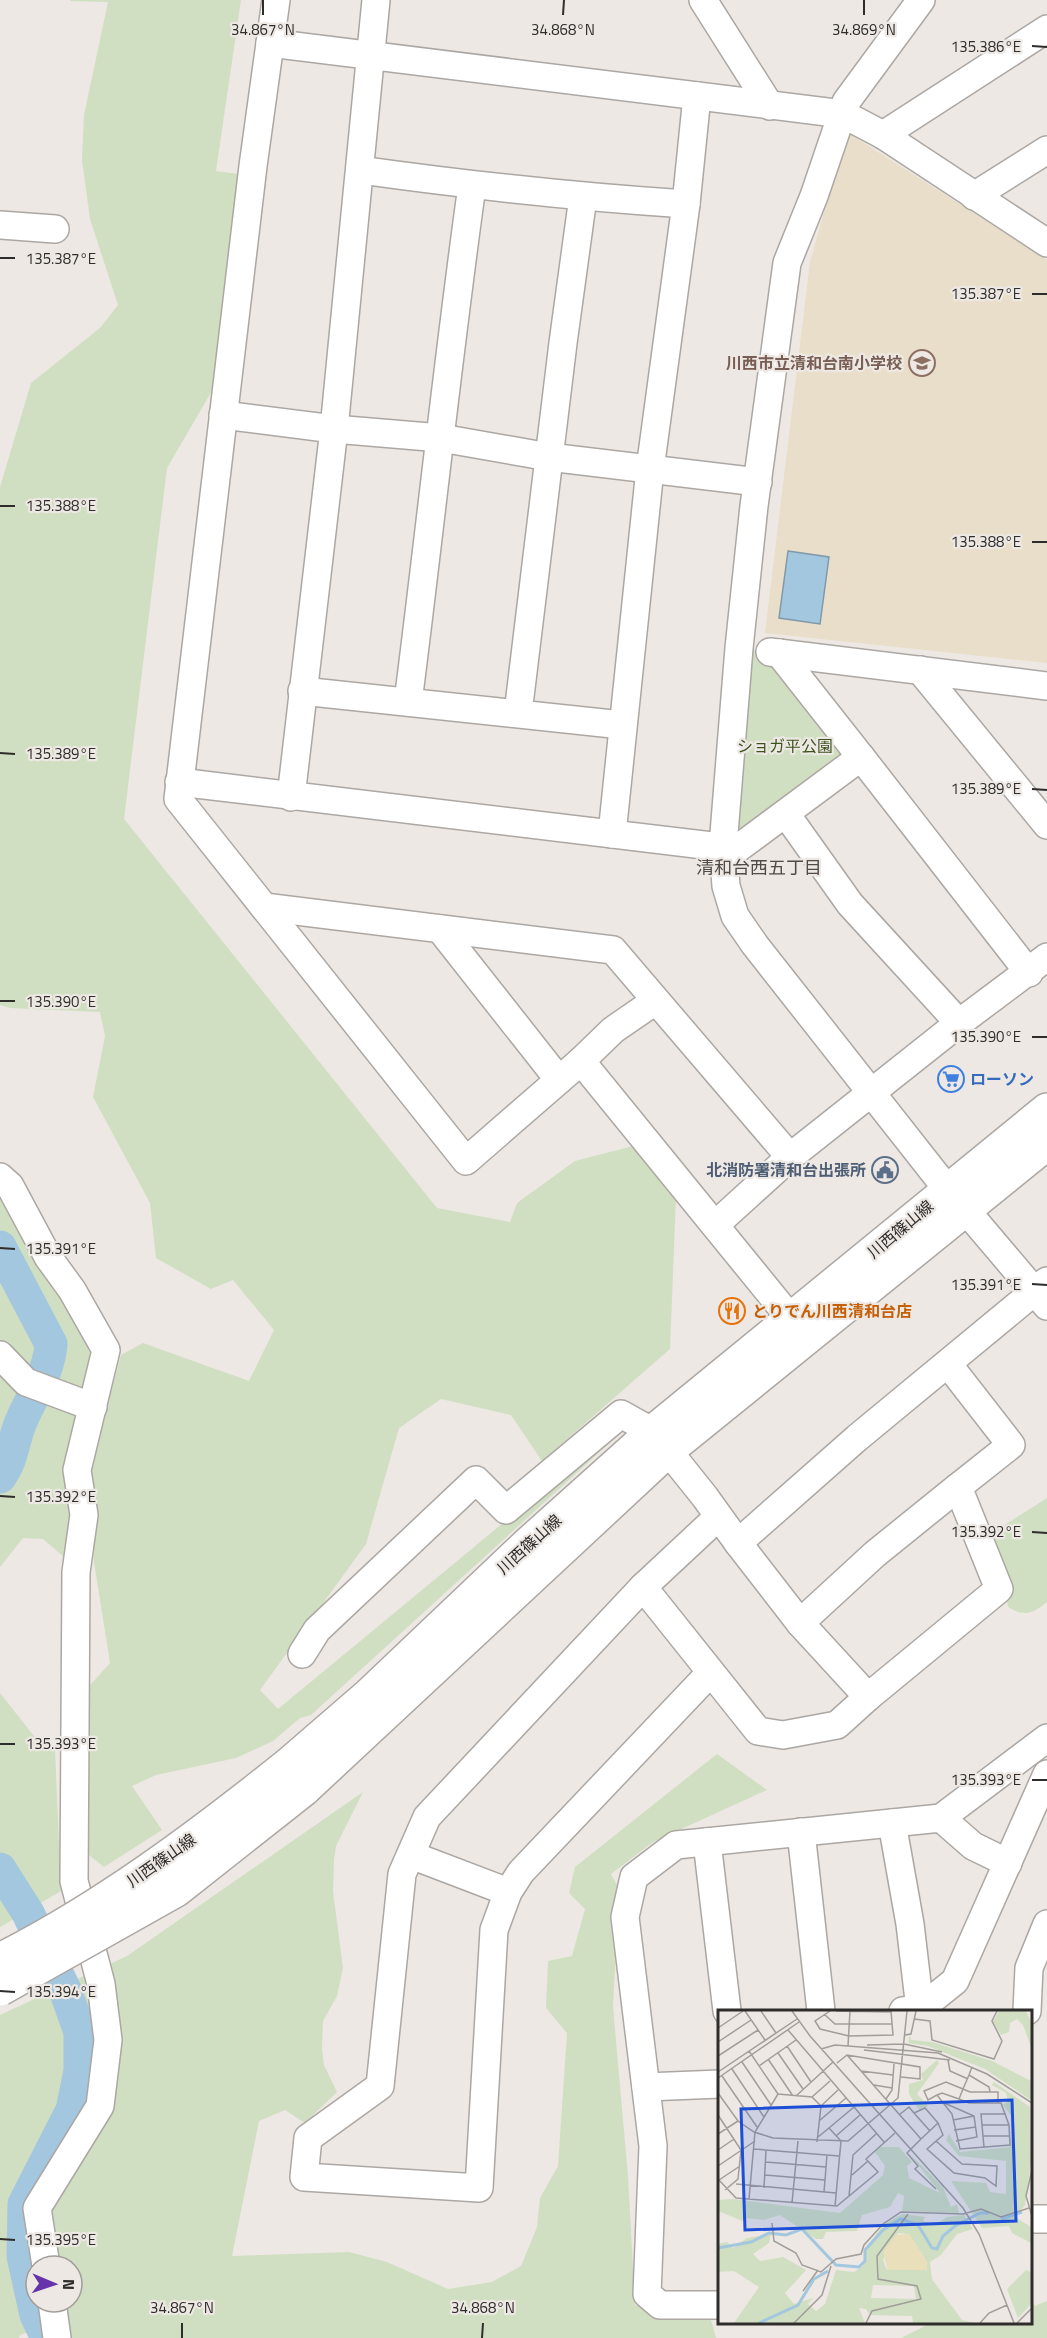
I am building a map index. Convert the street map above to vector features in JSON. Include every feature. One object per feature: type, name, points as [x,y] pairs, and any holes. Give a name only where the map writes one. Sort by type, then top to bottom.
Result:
[{"type":"main road","name":"川西篠山線","points":[[661,1441],[956,1200],[1047,1110]]},
{"type":"main road","name":"川西篠山線","points":[[0,1989],[176,1890],[791,1319],[956,1200],[1047,1143]]},
{"type":"main road","name":"川西篠山線","points":[[0,1960],[21,1950],[128,1884],[229,1812],[296,1777]]},
{"type":"street","points":[[276,0],[223,415],[178,800],[466,1161],[581,1061],[613,1030],[655,1001]]},
{"type":"street","points":[[291,797],[334,429],[376,0]]},
{"type":"street","points":[[703,0],[770,106]]},
{"type":"street","points":[[738,1543],[857,1438],[948,1364],[1043,1292],[956,1200],[755,945],[735,916],[726,886],[723,846],[739,648],[786,262],[814,196],[846,102],[921,0]]},
{"type":"street","points":[[883,135],[1047,29]]},
{"type":"street","points":[[270,43],[843,114],[883,135],[1047,243]]},
{"type":"street","points":[[612,834],[650,469],[686,204],[697,96]]},
{"type":"street","points":[[974,196],[1047,150]]},
{"type":"street","points":[[360,170],[472,186],[686,204]]},
{"type":"street","points":[[408,702],[441,438],[449,352],[472,186]]},
{"type":"street","points":[[518,713],[583,197]]},
{"type":"street","points":[[0,225],[55,229]]},
{"type":"street","points":[[223,415],[334,429],[441,438],[549,457],[758,482]]},
{"type":"street","points":[[739,648],[1047,686]]},
{"type":"street","points":[[715,1225],[790,1157],[959,1023],[1038,965],[861,757],[779,653]]},
{"type":"street","points":[[920,670],[1047,825]]},
{"type":"street","points":[[302,691],[622,725]]},
{"type":"street","points":[[179,782],[737,849],[861,757]]},
{"type":"street","points":[[786,814],[850,904],[959,1023]]},
{"type":"street","points":[[264,907],[613,950],[790,1157]]},
{"type":"street","points":[[440,929],[559,1080]]},
{"type":"street","points":[[581,1061],[791,1319]]},
{"type":"street","points":[[0,1177],[10,1186],[48,1257],[72,1290],[106,1350],[88,1405],[77,1470],[84,1515],[76,1572],[74,1881],[100,1984],[108,2040],[100,2106],[37,2208],[44,2254]]},
{"type":"street","points":[[0,1355],[26,1382],[88,1405]]},
{"type":"street","points":[[800,1623],[875,1554],[1011,1445],[948,1364]]},
{"type":"street","points":[[302,1654],[317,1630],[476,1479],[506,1510],[621,1414],[661,1441],[800,1623],[868,1697]]},
{"type":"street","points":[[644,1587],[758,1731],[783,1735],[837,1725],[999,1589],[958,1487]]},
{"type":"street","points":[[711,1672],[522,1872],[508,1892],[494,1930],[479,2188],[304,2177],[309,2138],[380,2086],[402,1874],[427,1816],[644,1587],[718,1517]]},
{"type":"street","points":[[718,2305],[660,2305],[647,2294],[653,2146],[625,1917],[634,1877],[676,1845],[941,1818],[1047,1738]]},
{"type":"street","points":[[912,2010],[956,1981],[1047,1774]]},
{"type":"street","points":[[941,1818],[973,1846],[1008,1863]]},
{"type":"street","points":[[892,1823],[910,1924],[912,2010]]},
{"type":"street","points":[[801,1832],[821,2010]]},
{"type":"street","points":[[707,1842],[727,2010]]},
{"type":"street","points":[[411,1855],[508,1892]]},
{"type":"street","points":[[1027,2010],[1029,1968],[1047,1924]]},
{"type":"street","points":[[646,2087],[718,2084]]},
{"type":"street","points":[[54,2314],[57,2338]]},
{"type":"shaded area","name":"川西市立清和台南小学校","points":[[850,134],[1047,260],[1047,663],[765,633],[810,262],[833,180]]},
{"type":"green space","points":[[71,0],[241,0],[216,171],[247,175],[213,389],[167,468],[124,819],[437,1208],[510,1222],[517,1203],[575,1161],[637,1145],[676,1197],[670,1349],[542,1461],[511,1415],[441,1399],[399,1428],[366,1544],[260,1690],[278,1709],[612,1433],[615,1438],[311,1715],[300,1718],[273,1741],[236,1758],[156,1775],[132,1786],[162,1830],[104,1867],[84,1851],[83,1693],[110,1663],[94,1562],[89,1473],[121,1355],[143,1343],[249,1381],[274,1330],[233,1280],[211,1289],[156,1258],[150,1203],[93,1097],[105,1036],[100,1012],[10,1008],[0,1005],[0,487],[31,383],[100,328],[118,305],[90,219],[82,160],[84,115],[108,2]]},
{"type":"green space","name":"ショガ平公園","points":[[739,648],[779,653],[861,757],[737,849]]},
{"type":"green space","points":[[0,1193],[94,1356],[73,1529],[64,1557],[43,1539],[23,1538],[0,1567]]},
{"type":"green space","points":[[1047,1498],[1047,1602],[1028,1613],[1019,1612],[1008,1607],[1003,1575],[989,1535]]},
{"type":"green space","points":[[0,1693],[41,1745],[55,1748],[61,1891],[0,1927]]},
{"type":"green space","points":[[717,1754],[767,1790],[653,1842],[611,1874],[619,1889],[613,2007],[628,2176],[635,2305],[711,2320],[716,2338],[40,2338],[34,2330],[20,2335],[19,2338],[0,2338],[0,2015],[127,1956],[363,1792],[336,1846],[334,1860],[333,1891],[343,1968],[337,1996],[323,2021],[322,2049],[324,2065],[337,2092],[305,2123],[285,2110],[259,2121],[232,2256],[349,2252],[387,2262],[448,2289],[492,2282],[521,2266],[537,2227],[540,2198],[558,2166],[567,2033],[546,2008],[548,1961],[572,1956],[585,1909],[569,1893],[575,1867]]},
{"type":"green space","points":[[1047,2301],[1047,2338],[901,2338],[931,2323],[1032,2323],[1032,2302],[1035,2306]]},
{"type":"water","points":[[788,551],[829,557],[820,624],[779,618]]},
{"type":"waterway","points":[[0,1247],[51,1344],[47,1365],[20,1424],[10,1458],[0,1477]]},
{"type":"waterway","points":[[0,1869],[28,1913],[65,1990],[80,2032],[80,2071],[72,2110],[24,2204],[23,2256],[36,2315],[47,2338]]},
{"type":"place","name":"川西市立清和台南小学校","points":[[922,363]]},
{"type":"place","name":"ローソン","points":[[951,1079]]},
{"type":"place","name":"北消防署清和台出張所","points":[[885,1170]]},
{"type":"place","name":"とりでん川西清和台店","points":[[732,1311]]},
{"type":"district","name":"清和台西五丁目","points":[[759,868]]}]
